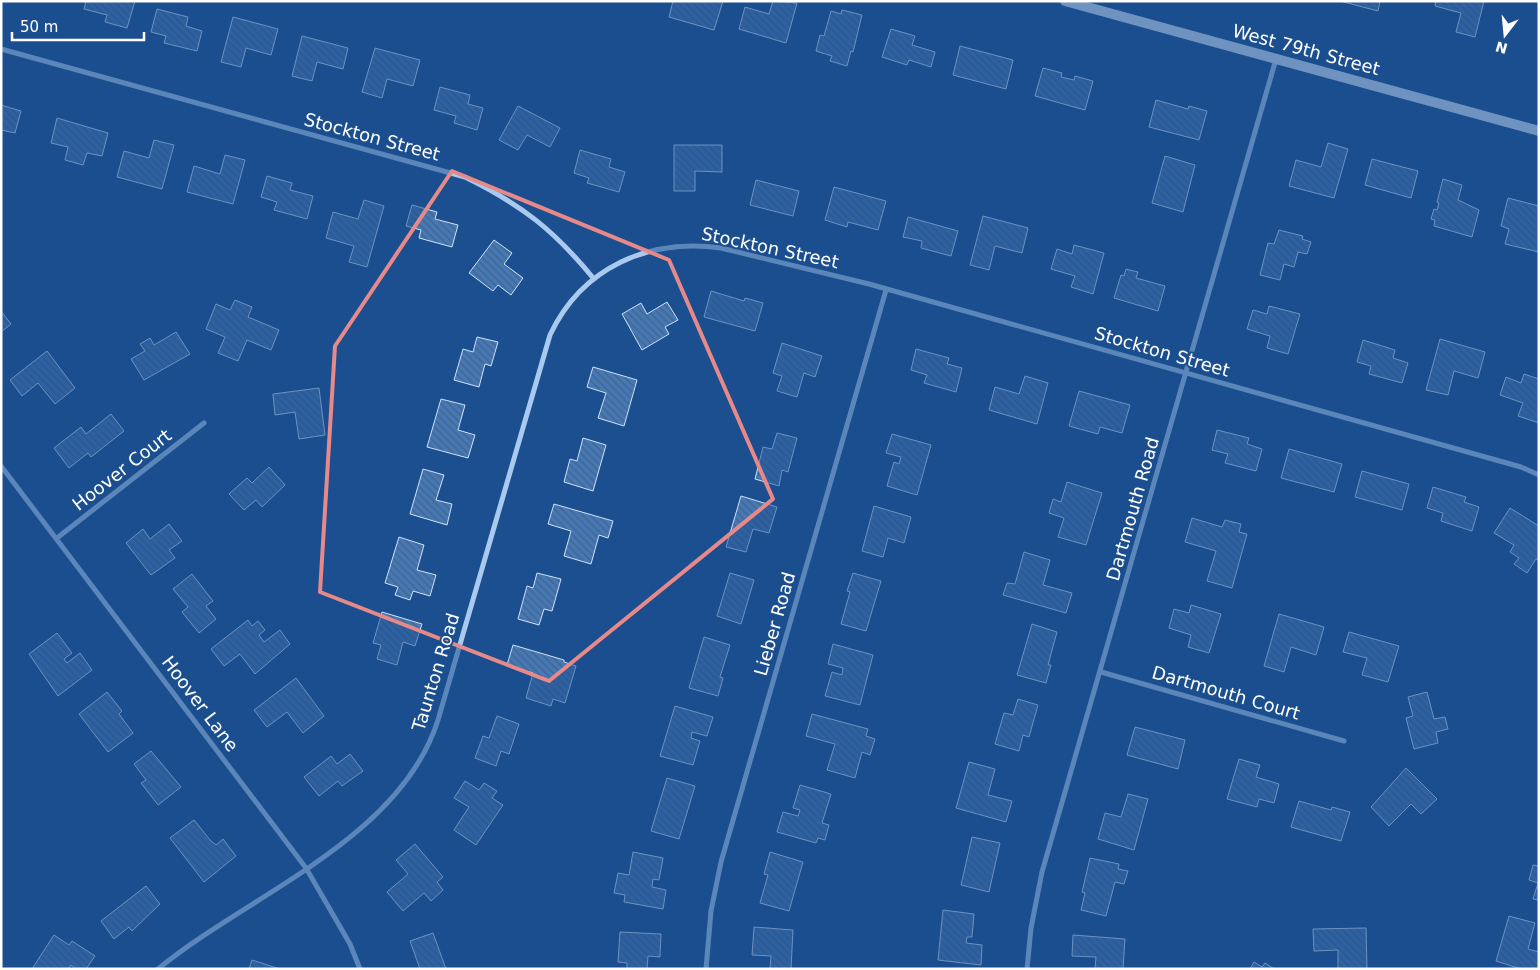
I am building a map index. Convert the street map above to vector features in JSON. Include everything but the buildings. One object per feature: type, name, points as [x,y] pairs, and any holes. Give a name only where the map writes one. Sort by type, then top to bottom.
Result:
[{"type":"main road","name":"West 79th Street","points":[[1065,1],[1095,5],[1276,59],[1539,131]]},
{"type":"street","name":"Stockton Street","points":[[1,49],[466,177],[496,191],[538,219],[569,248],[594,279],[615,264],[638,253],[663,247],[697,244],[722,248],[886,290],[1187,373],[1521,467],[1539,475]]},
{"type":"street","name":"Dartmouth Road","points":[[1027,969],[1032,920],[1042,872],[1276,59]]},
{"type":"street","name":"Taunton Road","points":[[158,969],[306,868],[383,809],[414,771],[430,743],[544,348],[560,316],[574,298],[594,279]]},
{"type":"street","name":"Lieber Road","points":[[706,969],[711,910],[721,862],[886,290]]},
{"type":"street","name":"Hoover Court","points":[[57,538],[204,424]]},
{"type":"street","name":"Hoover Lane","points":[[1,466],[306,868],[350,944],[360,969]]},
{"type":"street","name":"Dartmouth Court","points":[[1101,672],[1344,741]]},
{"type":"highlighted area","points":[[452,171],[669,260],[773,499],[549,681],[320,592],[335,346]]}]
